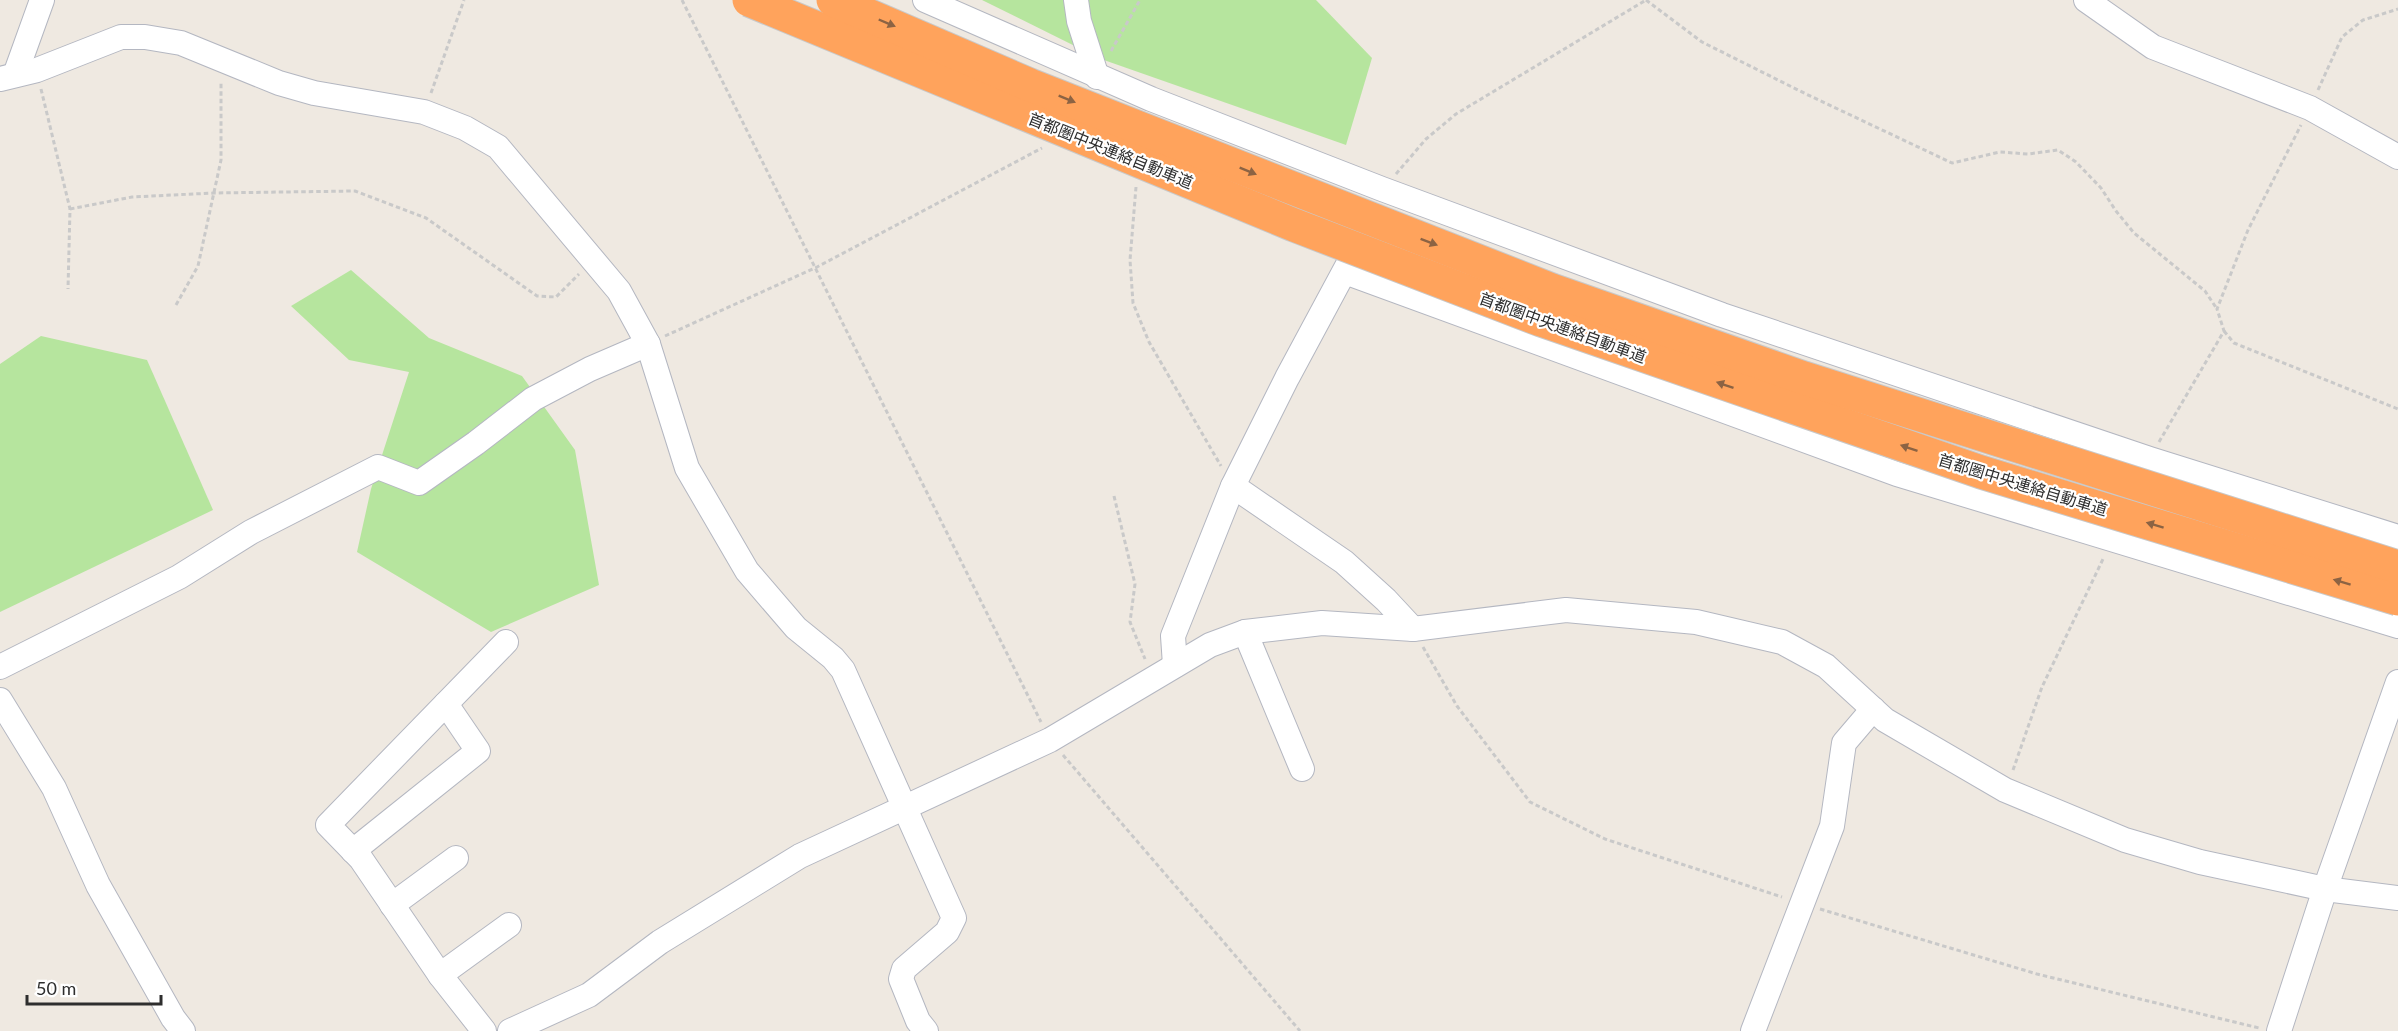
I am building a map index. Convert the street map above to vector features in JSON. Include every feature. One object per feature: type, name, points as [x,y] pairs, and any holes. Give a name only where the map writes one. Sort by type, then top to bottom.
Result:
[{"type":"highway","name":"首都圏中央連絡自動車道","points":[[749,0],[1293,225],[1541,320],[1981,472],[2398,599]]},
{"type":"highway","name":"首都圏中央連絡自動車道","points":[[833,0],[1030,85],[1552,290],[1804,378],[2398,567]]},
{"type":"street","points":[[17,75],[42,0]]},
{"type":"street","points":[[925,0],[1097,77],[1382,189],[1722,315],[2150,459],[2398,537]]},
{"type":"street","points":[[1076,0],[1079,21],[1097,77]]},
{"type":"street","points":[[2086,0],[2153,47],[2310,108],[2398,157]]},
{"type":"street","points":[[17,75],[121,37],[145,37],[181,43],[279,83],[314,93],[424,112],[465,128],[498,147],[619,291],[648,344],[687,468],[747,571],[796,628],[833,658],[843,670],[954,918],[947,932],[904,969],[901,979],[918,1021],[926,1031]]},
{"type":"street","points":[[1175,665],[1173,636],[1233,486],[1287,378],[1345,272],[1382,189]]},
{"type":"street","points":[[1345,272],[1897,474],[2398,627]]},
{"type":"street","points":[[0,667],[179,577],[251,532],[378,467],[419,483],[533,399],[590,369],[648,344]]},
{"type":"street","points":[[1233,486],[1344,562],[1386,600],[1413,629]]},
{"type":"street","points":[[510,1031],[590,995],[660,942],[800,856],[1050,740],[1155,680],[1175,665],[1210,645],[1245,632],[1323,623],[1413,629],[1566,610],[1696,622],[1782,642],[1826,666],[1885,720],[2006,790],[2125,840],[2200,862],[2325,889],[2398,898]]},
{"type":"street","points":[[1245,632],[1302,769]]},
{"type":"street","points":[[484,1031],[440,975],[353,851],[328,825],[506,642]]},
{"type":"street","points":[[2279,1031],[2325,889],[2398,682]]},
{"type":"street","points":[[0,700],[54,788],[98,885],[172,1018],[183,1031]]},
{"type":"street","points":[[353,851],[478,751],[446,704]]},
{"type":"street","points":[[1753,1031],[1832,826],[1844,743],[1873,709]]},
{"type":"street","points":[[392,905],[456,858]]},
{"type":"street","points":[[440,975],[508,925]]},
{"type":"path","points":[[424,112],[464,0]]},
{"type":"path","points":[[682,0],[1050,740],[1300,1031]]},
{"type":"path","points":[[1097,77],[1140,0]]},
{"type":"path","points":[[1382,189],[1426,139],[1456,114],[1646,0],[1702,42],[1952,163],[2000,152],[2028,154],[2058,150],[2076,162],[2101,188],[2134,234],[2205,291],[2217,309]]},
{"type":"path","points":[[2310,108],[2342,38],[2363,20],[2398,9]]},
{"type":"path","points":[[177,305],[198,266],[221,160],[221,60]]},
{"type":"path","points":[[17,75],[70,210],[68,289]]},
{"type":"path","points":[[648,344],[816,267],[1042,148]]},
{"type":"path","points":[[1138,176],[1130,260],[1133,303],[1149,342],[1233,486]]},
{"type":"path","points":[[70,210],[132,197],[214,193],[356,191],[426,218],[537,296],[556,297],[592,260]]},
{"type":"path","points":[[2224,331],[2234,343],[2398,409]]},
{"type":"path","points":[[1114,496],[1135,584],[1130,622],[1155,680]]},
{"type":"green space","points":[[982,0],[1316,0],[1372,58],[1346,145],[1101,59]]},
{"type":"green space","points":[[351,270],[429,338],[522,376],[575,450],[599,585],[491,632],[357,552],[371,489],[409,372],[349,360],[291,306]]},
{"type":"green space","points":[[41,336],[147,360],[213,510],[0,612],[0,364]]}]
